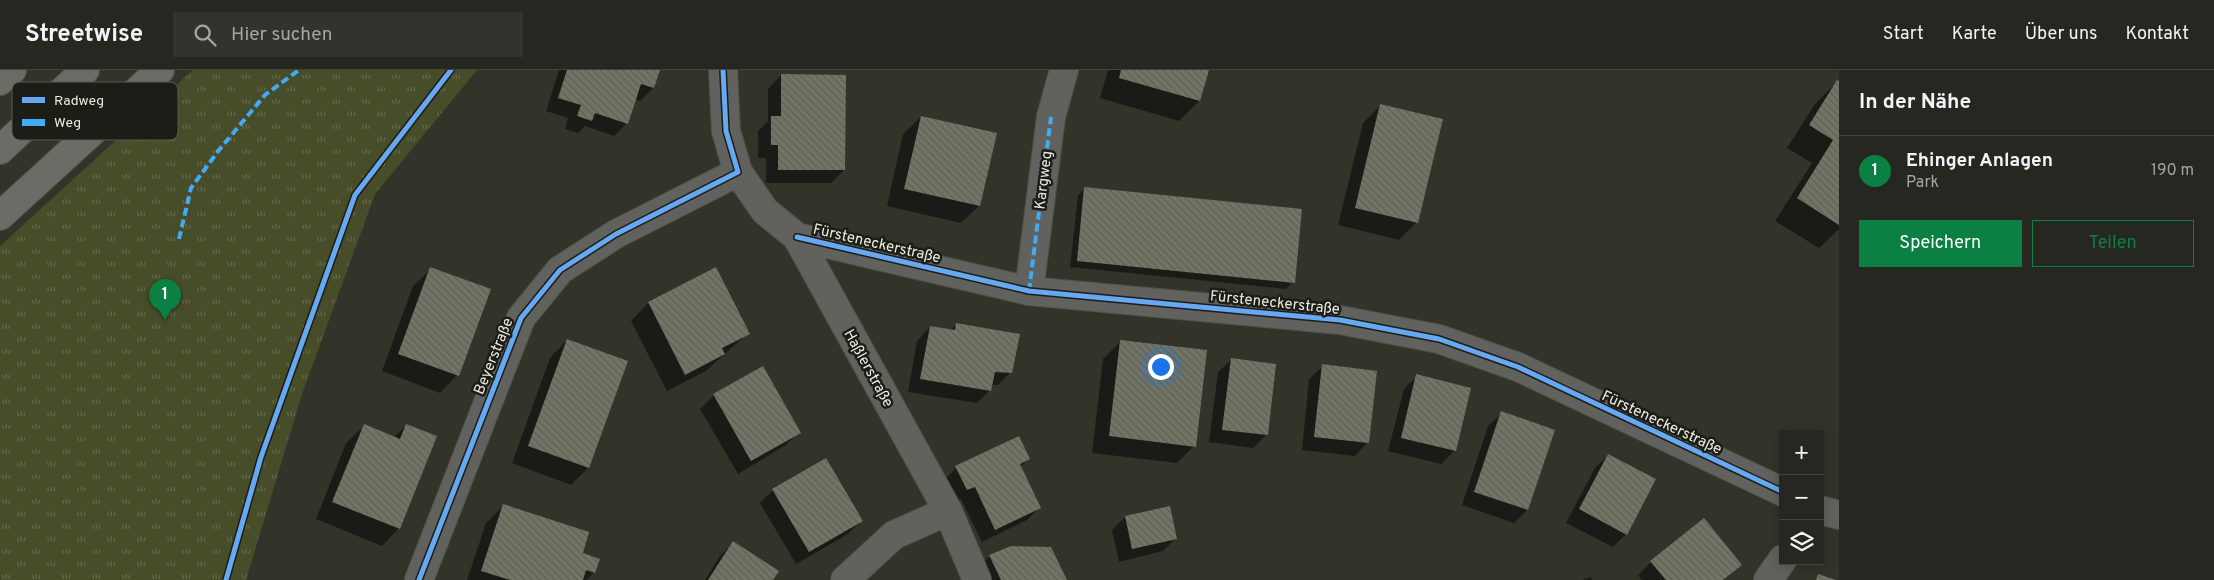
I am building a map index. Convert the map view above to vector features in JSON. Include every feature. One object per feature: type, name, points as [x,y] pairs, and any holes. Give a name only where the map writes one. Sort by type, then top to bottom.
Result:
[{"type":"highway","points":[[0,81],[12,70]]},
{"type":"highway","points":[[72,82],[85,70]]},
{"type":"highway","points":[[147,82],[160,70]]},
{"type":"highway","points":[[0,150],[12,139]]},
{"type":"highway","points":[[0,216],[83,140]]},
{"type":"street","points":[[723,70],[726,131],[738,172]]},
{"type":"street","name":"Kargweg","points":[[1029,291],[1051,117],[1064,70]]},
{"type":"street","name":"Haßlerstraße","points":[[738,172],[765,211],[797,237],[948,511],[976,580]]},
{"type":"street","name":"Beyerstraße","points":[[419,580],[521,318],[560,270],[616,234],[738,172]]},
{"type":"street","name":"Fürsteneckerstraße","points":[[797,237],[1029,291],[1340,320],[1439,339],[1518,368],[1779,490]]},
{"type":"street","points":[[845,580],[894,535],[948,511]]},
{"type":"street","points":[[1824,511],[1839,515]]},
{"type":"street","points":[[1768,580],[1779,565]]},
{"type":"green space","points":[[193,70],[477,70],[375,194],[302,394],[246,580],[0,580],[0,246],[116,140],[178,140],[178,84]]},
{"type":"building","points":[[567,70],[660,70],[654,88],[641,84],[628,124],[595,113],[592,121],[577,116],[581,105],[558,98]]},
{"type":"building","points":[[1121,70],[1209,70],[1200,101],[1119,78]]},
{"type":"building","points":[[781,74],[846,75],[845,170],[778,170],[778,145],[771,145],[771,116],[781,116]]},
{"type":"building","points":[[1837,80],[1839,81],[1839,225],[1797,198],[1833,140],[1809,125]]},
{"type":"building","points":[[1380,104],[1443,119],[1418,223],[1355,208]]},
{"type":"building","points":[[921,116],[997,133],[980,206],[904,189]]},
{"type":"building","points":[[1084,187],[1302,209],[1295,283],[1077,261]]},
{"type":"building","points":[[430,267],[491,289],[459,376],[398,354]]},
{"type":"building","points":[[716,267],[750,334],[722,348],[725,354],[685,375],[648,302]]},
{"type":"building","points":[[956,323],[1020,334],[1012,373],[995,372],[991,391],[920,379],[930,326],[955,330]]},
{"type":"building","points":[[567,339],[628,361],[589,468],[528,446]]},
{"type":"building","points":[[1120,340],[1207,350],[1196,447],[1109,436]]},
{"type":"building","points":[[1231,358],[1276,364],[1268,435],[1222,430]]},
{"type":"building","points":[[1322,364],[1377,371],[1369,443],[1314,437]]},
{"type":"building","points":[[763,366],[801,433],[751,461],[713,394]]},
{"type":"building","points":[[1416,374],[1471,388],[1456,451],[1401,438]]},
{"type":"building","points":[[1501,411],[1555,430],[1528,510],[1474,492]]},
{"type":"building","points":[[364,424],[400,439],[406,424],[437,436],[400,529],[332,502]]},
{"type":"building","points":[[1019,436],[1030,459],[1020,464],[1041,508],[995,530],[975,487],[967,490],[955,466]]},
{"type":"building","points":[[1608,454],[1656,479],[1627,535],[1579,509]]},
{"type":"building","points":[[826,458],[863,521],[809,552],[772,489]]},
{"type":"building","points":[[503,504],[589,532],[583,553],[600,559],[595,573],[586,570],[583,580],[510,580],[481,571]]},
{"type":"building","points":[[1170,506],[1177,539],[1132,549],[1125,516]]},
{"type":"building","points":[[1704,518],[1742,565],[1723,580],[1666,580],[1650,561]]},
{"type":"building","points":[[733,541],[779,571],[773,580],[708,580]]},
{"type":"building","points":[[1011,546],[1051,547],[1067,580],[1001,580],[989,555]]},
{"type":"building","points":[[1818,574],[1836,580],[1816,580]]},
{"type":"marked path","points":[[179,239],[191,188],[219,150],[265,95],[299,70]]},
{"type":"marked path","points":[[1029,291],[1051,117]]},
{"type":"cycle path","points":[[226,580],[261,457],[355,195],[451,70]]},
{"type":"cycle path","points":[[419,580],[521,318],[560,270],[616,234],[738,172],[726,131],[723,70]]},
{"type":"cycle path","points":[[797,237],[1029,291],[1340,320],[1439,339],[1518,367],[1779,490]]},
{"type":"place","name":"Ehinger Anlagen","points":[[165,320]]}]
